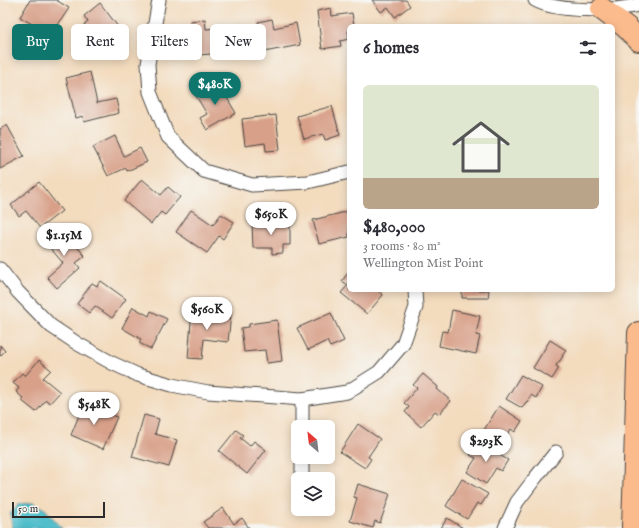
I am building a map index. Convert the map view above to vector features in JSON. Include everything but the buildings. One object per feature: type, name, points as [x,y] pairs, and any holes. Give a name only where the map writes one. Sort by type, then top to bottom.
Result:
[{"type":"highway","points":[[602,9],[626,27],[639,40]]},
{"type":"highway","points":[[633,528],[639,333]]},
{"type":"street","points":[[159,0],[148,64],[150,92],[168,137],[204,171],[252,185],[308,182],[347,172]]},
{"type":"street","points":[[535,0],[551,6],[565,8],[628,8],[639,5]]},
{"type":"street","points":[[0,269],[18,292],[51,326],[78,344],[112,363],[138,375],[172,385],[208,392],[302,399],[347,392],[379,372],[403,344],[416,307],[415,292]]},
{"type":"street","points":[[302,399],[302,420]]},
{"type":"street","points":[[505,528],[517,502],[556,452]]},
{"type":"water","points":[[33,503],[44,508],[62,528],[12,528],[10,514],[19,504]]}]
